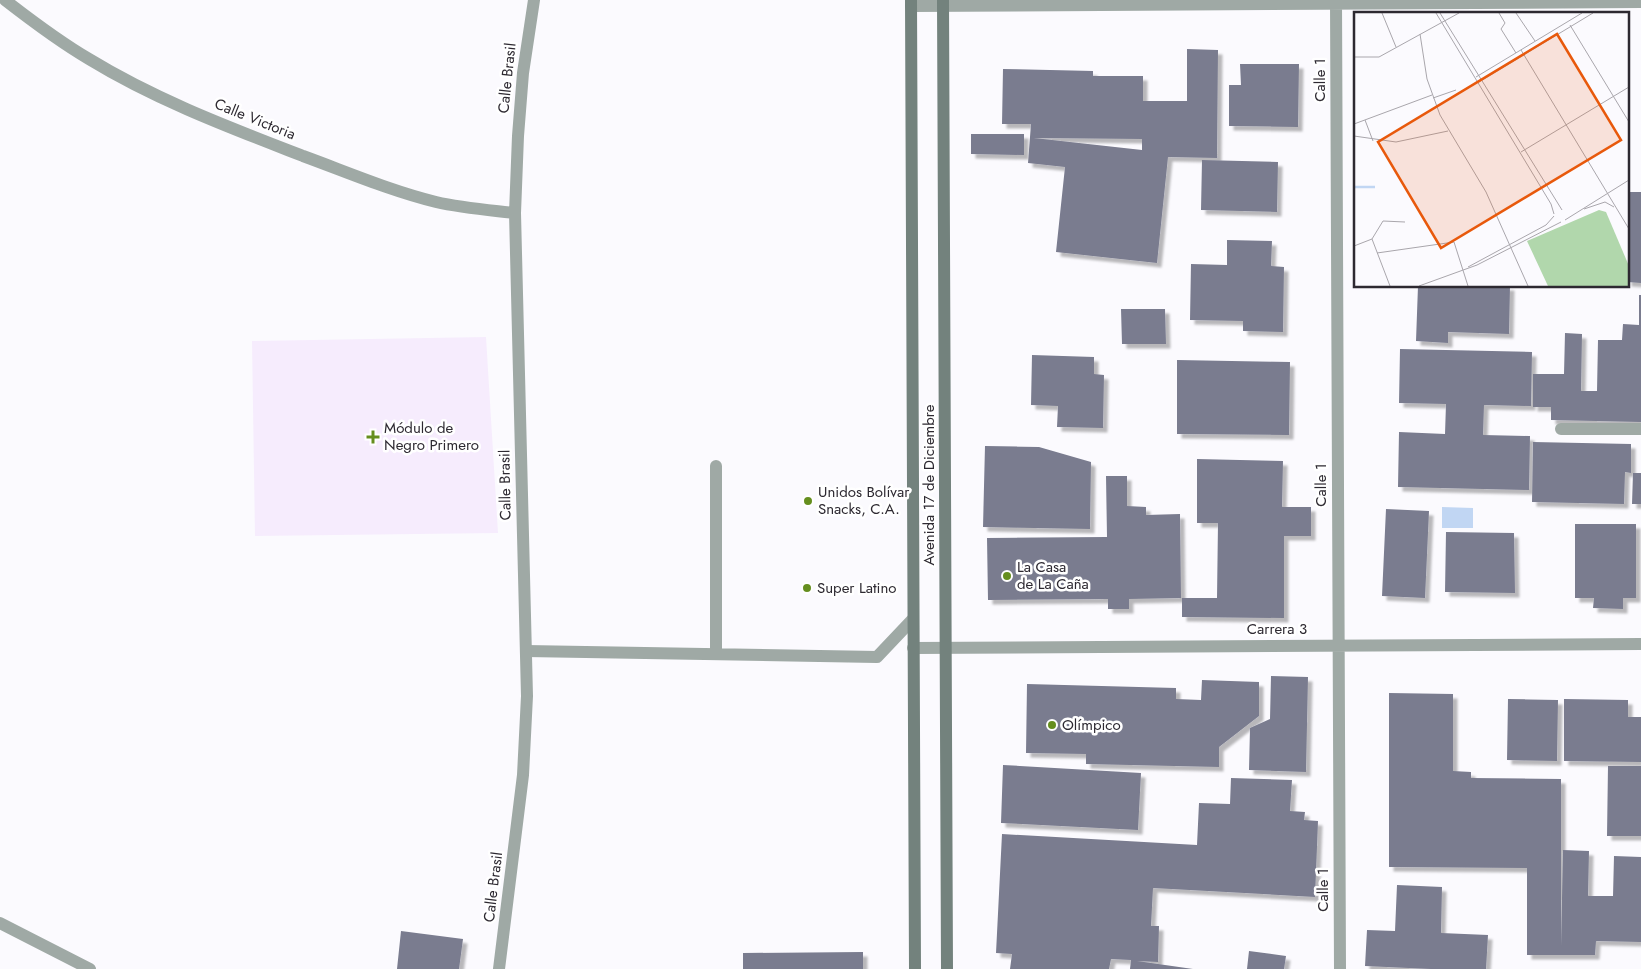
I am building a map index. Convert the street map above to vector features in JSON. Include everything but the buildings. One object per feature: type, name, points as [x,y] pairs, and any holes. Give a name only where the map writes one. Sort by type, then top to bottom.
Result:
[{"type":"street","name":"Calle Victoria","points":[[5,0],[88,59],[113,73],[166,99],[247,134],[372,182],[435,202],[515,213]]},
{"type":"street","name":"Calle Brasil","points":[[500,969],[524,775],[527,696],[515,213],[523,73],[534,0]]},
{"type":"street","name":"Calle 1","points":[[1336,2],[1340,969]]},
{"type":"street","points":[[911,3],[1641,2]]},
{"type":"street","name":"Avenida 17 de Diciembre","points":[[911,3],[914,969]]},
{"type":"street","name":"Avenida 17 de Diciembre","points":[[943,3],[947,969]]},
{"type":"street","points":[[1562,429],[1641,429]]},
{"type":"street","points":[[716,466],[716,654]]},
{"type":"street","points":[[526,651],[877,657],[913,619]]},
{"type":"street","name":"Carrera 3","points":[[913,648],[1641,644]]},
{"type":"street","points":[[0,923],[90,969]]},
{"type":"shaded area","name":"Módulo de Negro Primero","points":[[486,337],[498,533],[255,536],[252,341]]},
{"type":"water","points":[[1442,507],[1473,508],[1473,528],[1442,528]]},
{"type":"place","name":"Módulo de Negro Primero","points":[[373,437]]},
{"type":"place","name":"Unidos Bolívar Snacks, C.A.","points":[[808,501]]},
{"type":"place","name":"La Casa de La Caña","points":[[1007,576]]},
{"type":"place","name":"Super Latino","points":[[807,588]]},
{"type":"place","name":"Olímpico","points":[[1052,725]]}]
